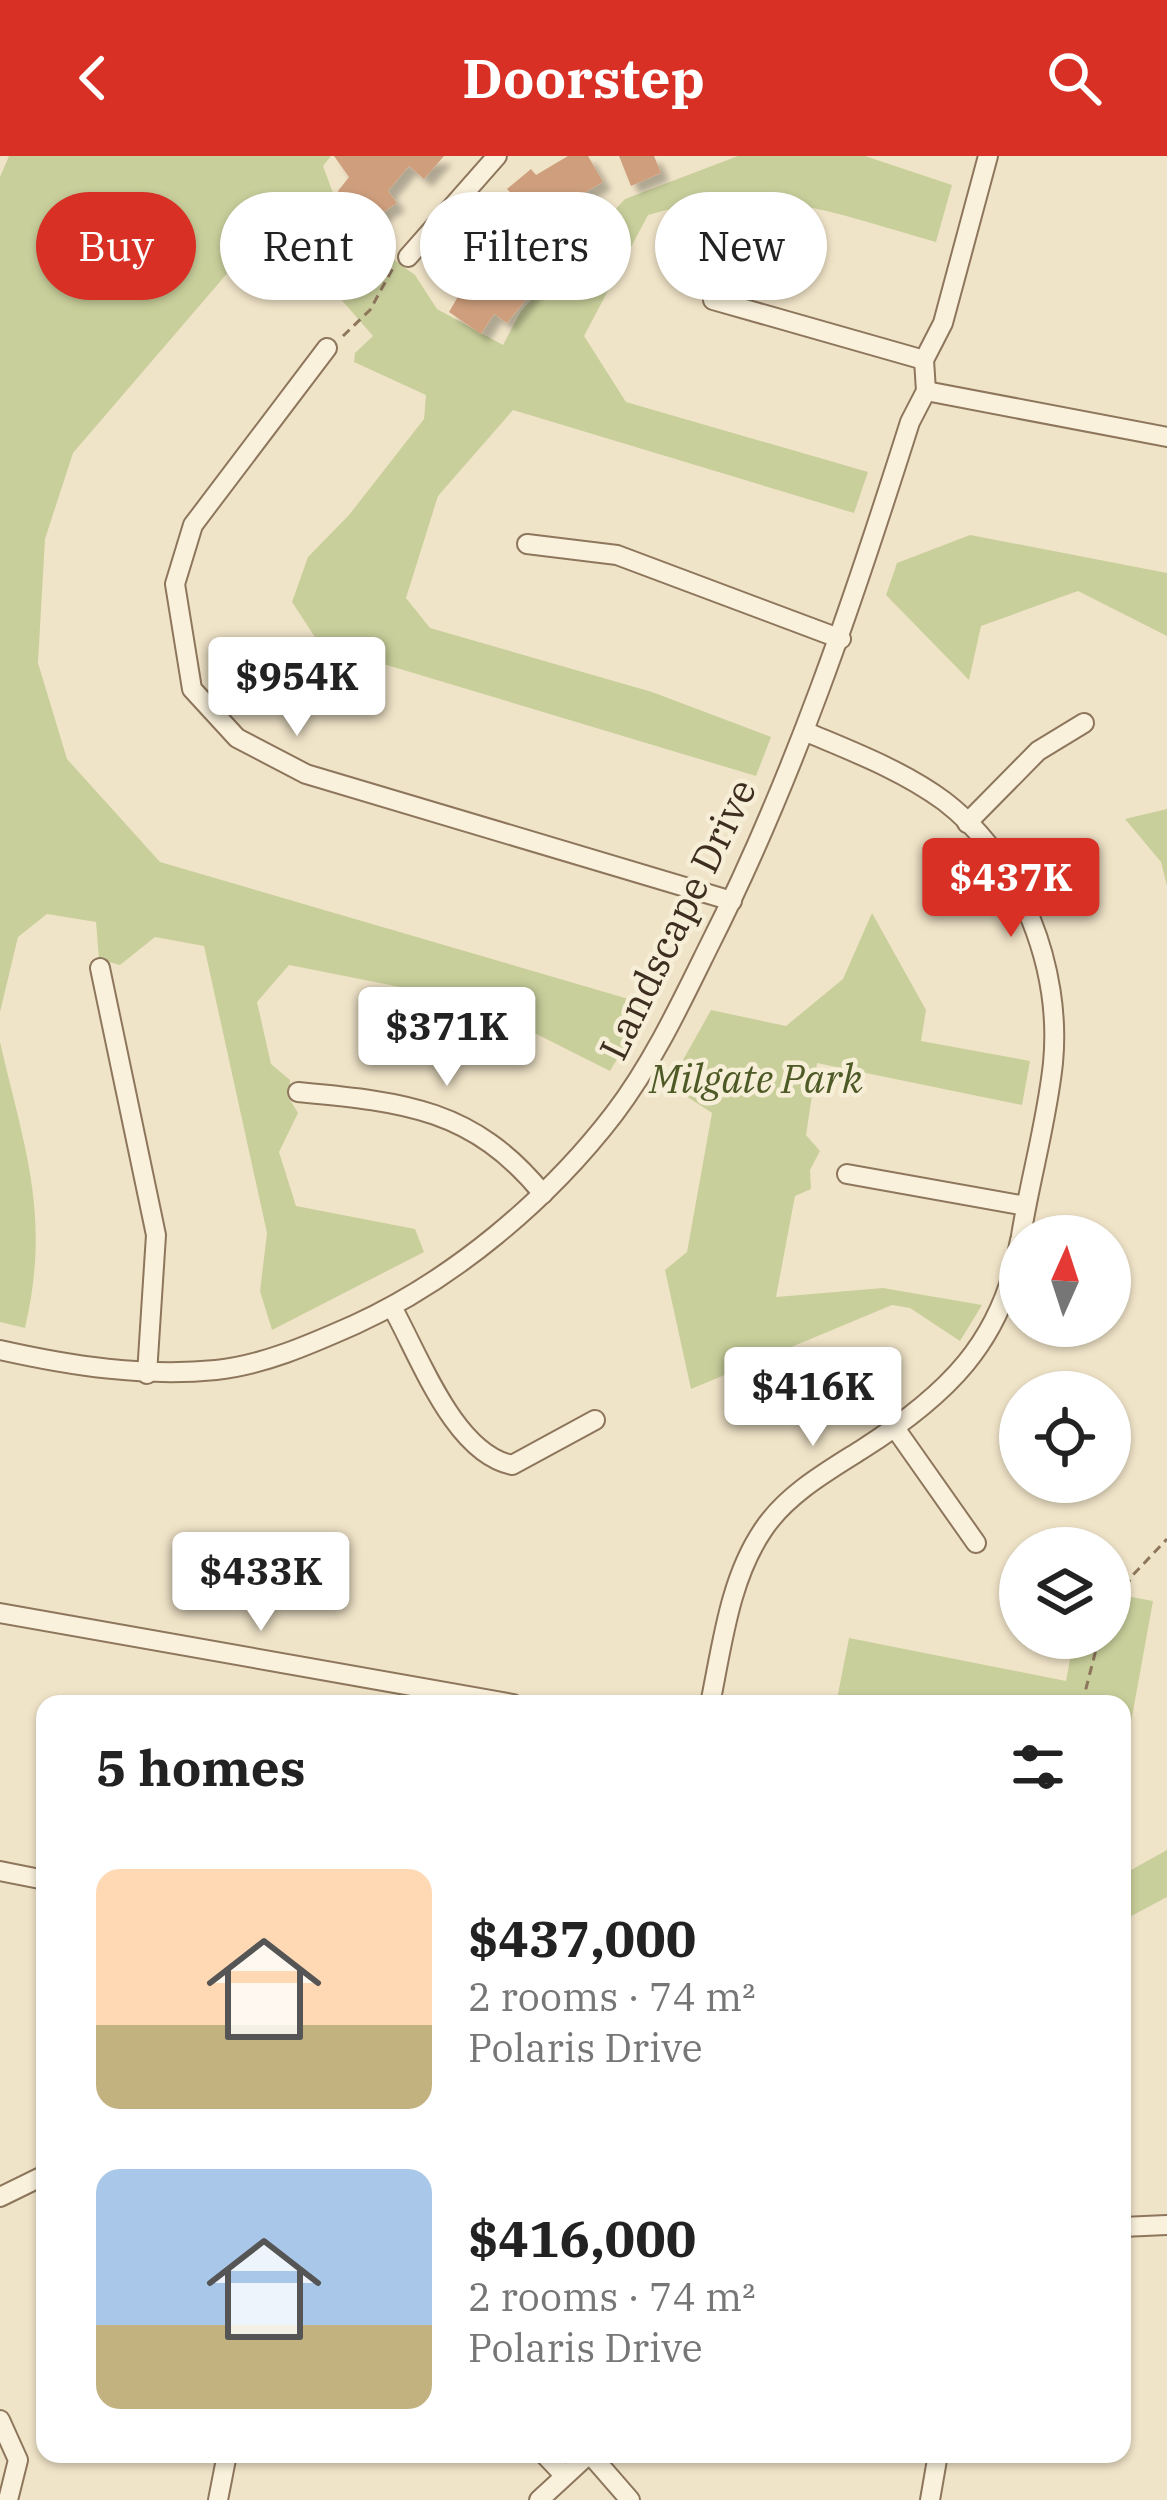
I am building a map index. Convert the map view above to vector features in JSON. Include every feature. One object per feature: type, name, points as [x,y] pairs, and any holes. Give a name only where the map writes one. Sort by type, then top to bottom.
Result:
[{"type":"street","points":[[408,257],[497,156]]},
{"type":"street","name":"Landscape Drive","points":[[0,1350],[147,1374],[222,1370],[302,1348],[392,1307],[543,1194],[614,1114],[670,1024],[732,902],[841,639],[910,422],[926,391],[924,360],[943,323],[988,156]]},
{"type":"street","points":[[713,301],[924,360]]},
{"type":"street","points":[[327,348],[193,526],[175,584],[192,689],[237,739],[306,774],[732,902]]},
{"type":"street","points":[[926,391],[1167,437]]},
{"type":"street","points":[[527,544],[616,555],[841,639]]},
{"type":"street","points":[[968,823],[1038,751],[1084,723]]},
{"type":"street","points":[[804,731],[890,768],[968,823],[1009,875],[1038,935],[1054,1000],[1053,1064],[1024,1215]]},
{"type":"street","points":[[100,968],[156,1235],[147,1374]]},
{"type":"street","points":[[298,1092],[385,1100],[446,1117],[509,1153],[543,1194]]},
{"type":"street","points":[[847,1174],[1026,1206]]},
{"type":"street","points":[[392,1307],[467,1442],[488,1460],[512,1465],[595,1420]]},
{"type":"street","points":[[712,1695],[736,1584],[763,1530],[802,1488],[895,1428],[947,1384],[992,1334],[999,1317]]},
{"type":"street","points":[[895,1428],[976,1543]]},
{"type":"street","points":[[0,1612],[463,1695]]},
{"type":"street","points":[[0,1870],[36,1878]]},
{"type":"street","points":[[0,2197],[36,2179]]},
{"type":"street","points":[[1131,2227],[1167,2225]]},
{"type":"street","points":[[0,2420],[19,2461],[8,2500]]},
{"type":"street","points":[[218,2500],[224,2463]]},
{"type":"street","points":[[553,2463],[564,2475]]},
{"type":"street","points":[[539,2500],[579,2463]]},
{"type":"street","points":[[598,2463],[630,2500]]},
{"type":"street","points":[[930,2500],[936,2463]]},
{"type":"path","points":[[327,348],[370,310],[390,270],[408,257]]},
{"type":"path","points":[[1131,1578],[1167,1539]]},
{"type":"path","points":[[1084,1695],[1094,1659]]},
{"type":"green space","name":"Milgate Park","points":[[9,156],[331,156],[323,166],[333,192],[220,192],[220,282],[73,453],[45,539],[38,663],[67,759],[160,862],[649,1005],[610,1071],[471,1001],[289,965],[257,1002],[271,1064],[290,1080],[289,1098],[298,1113],[279,1152],[296,1206],[415,1229],[424,1252],[272,1330],[260,1291],[267,1233],[204,946],[155,937],[120,965],[99,959],[96,922],[47,914],[18,937],[0,1012],[0,177]]},
{"type":"green space","name":"Milgate Park","points":[[738,156],[865,156],[952,185],[936,242],[827,211],[827,192],[655,192],[655,213],[648,215],[631,247],[631,197]]},
{"type":"green space","name":"Milgate Park","points":[[396,261],[420,283],[420,300],[431,300],[437,309],[503,345],[531,300],[603,300],[584,336],[626,402],[868,472],[854,513],[513,410],[438,496],[406,598],[430,628],[652,692],[771,737],[756,776],[320,645],[292,602],[308,557],[349,515],[424,419],[426,395],[354,362],[355,353],[373,336],[342,300],[396,300]]},
{"type":"green space","points":[[970,535],[1167,573],[1167,636],[1078,591],[981,626],[969,680],[886,595],[897,563]]},
{"type":"green space","points":[[1167,809],[1167,886],[1161,862],[1125,819]]},
{"type":"green space","name":"Milgate Park","points":[[872,913],[926,1010],[921,1041],[1030,1061],[1022,1105],[817,1063],[806,1135],[820,1151],[810,1170],[811,1189],[795,1196],[776,1297],[883,1288],[982,1305],[960,1341],[910,1308],[892,1305],[691,1389],[665,1270],[687,1252],[712,1113],[669,1085],[711,1010],[786,1026],[843,979]]},
{"type":"green space","points":[[0,1042],[26,1150],[35,1217],[36,1251],[25,1328],[0,1322]]},
{"type":"green space","points":[[1131,1597],[1153,1601],[1131,1722],[1131,1695],[838,1695],[849,1638],[1066,1681],[1070,1659],[1131,1659]]},
{"type":"green space","points":[[1167,1850],[1167,1897],[1131,1916],[1131,1870]]},
{"type":"building","points":[[334,156],[444,156],[424,179],[409,166],[389,192],[339,192],[349,177]]},
{"type":"building","points":[[568,156],[588,156],[603,182],[586,192],[507,189],[531,169],[536,175]]},
{"type":"building","points":[[619,156],[654,156],[661,173],[631,186]]},
{"type":"building","points":[[456,300],[526,300],[507,323],[494,314],[481,334],[449,312]]}]
